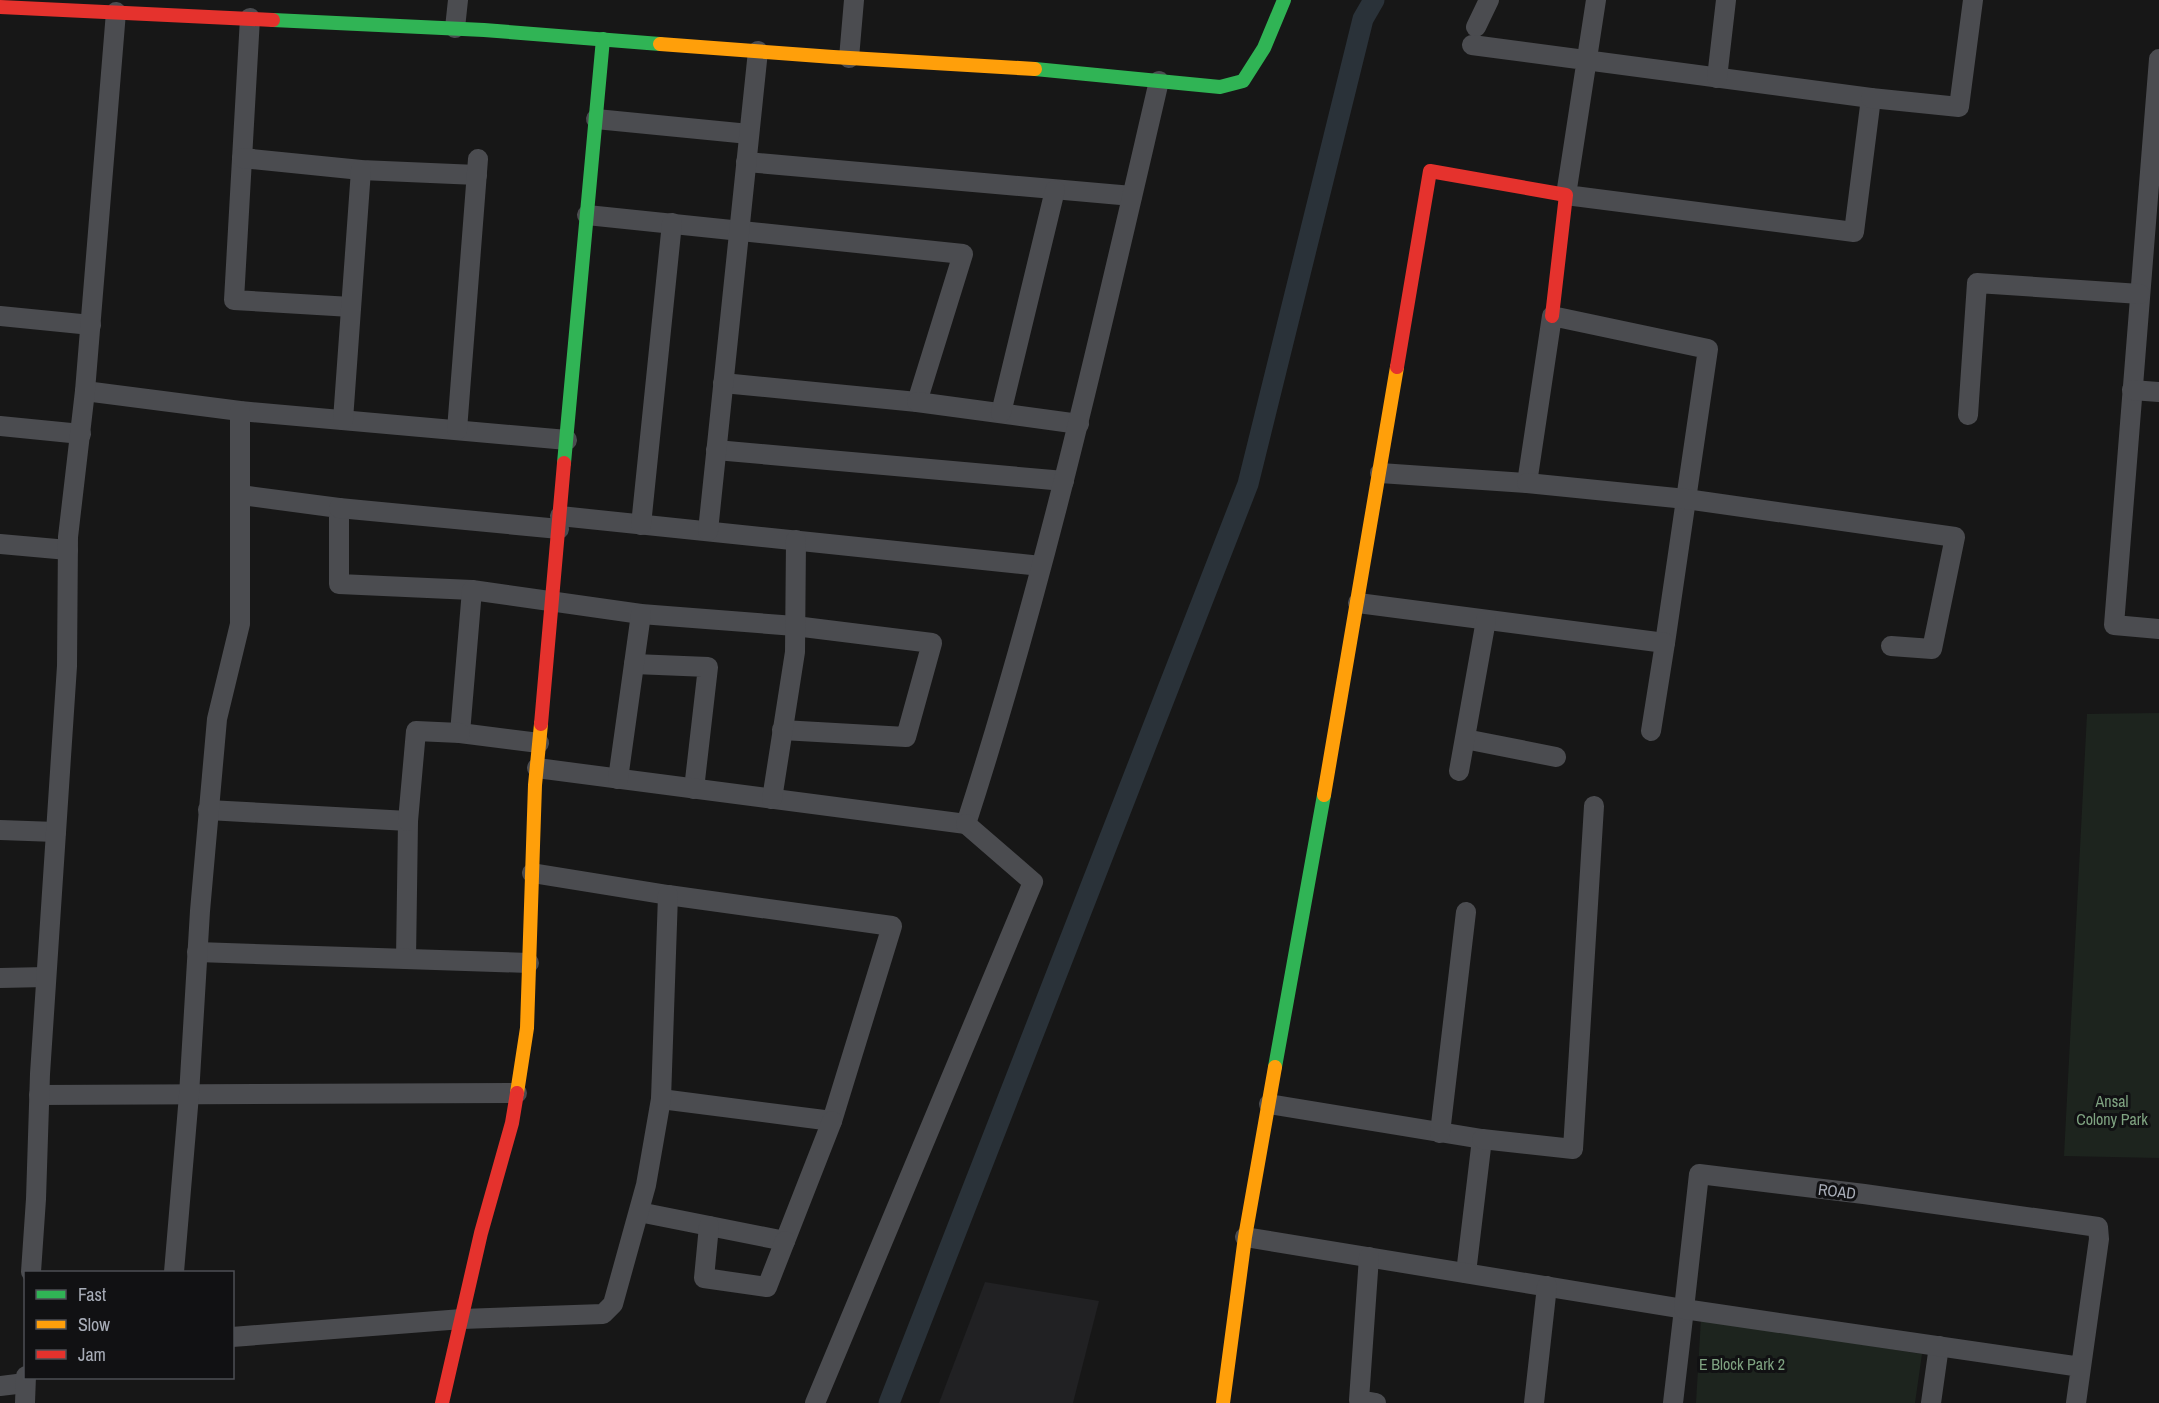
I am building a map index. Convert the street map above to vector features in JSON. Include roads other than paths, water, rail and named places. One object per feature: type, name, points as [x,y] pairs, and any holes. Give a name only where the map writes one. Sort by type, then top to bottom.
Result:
[{"type":"street","points":[[455,28],[458,0]]},
{"type":"street","points":[[849,58],[854,0]]},
{"type":"street","points":[[0,8],[455,28],[849,58],[1023,68],[1221,87],[1243,81],[1264,48],[1284,0]]},
{"type":"street","points":[[1489,0],[1474,36],[1588,60],[1871,98],[1959,107],[1974,0]]},
{"type":"street","points":[[1527,483],[1552,316],[1566,195],[1596,0]]},
{"type":"street","points":[[1717,78],[1726,0]]},
{"type":"street","points":[[31,1271],[46,977],[67,666],[68,537],[86,391],[116,12]]},
{"type":"street","points":[[250,18],[234,300],[351,307]]},
{"type":"street","points":[[442,1403],[481,1233],[513,1123],[527,1028],[537,768],[603,39]]},
{"type":"street","points":[[708,531],[758,51]]},
{"type":"street","points":[[2159,59],[2154,180],[2140,294],[2114,625],[2159,629]]},
{"type":"street","points":[[966,824],[996,730],[1079,424],[1159,81]]},
{"type":"street","points":[[1223,1403],[1245,1237],[1358,603],[1430,171],[1566,195],[1854,232],[1871,98]]},
{"type":"street","points":[[596,119],[749,134]]},
{"type":"street","points":[[242,158],[361,170],[477,167],[458,430]]},
{"type":"street","points":[[746,162],[1132,196]]},
{"type":"street","points":[[343,420],[361,170]]},
{"type":"street","points":[[1001,413],[1055,190]]},
{"type":"street","points":[[587,215],[963,254],[918,402]]},
{"type":"street","points":[[641,525],[672,223]]},
{"type":"street","points":[[1968,415],[1977,283],[2140,294]]},
{"type":"street","points":[[0,316],[91,325]]},
{"type":"street","points":[[1552,316],[1708,350],[1651,731]]},
{"type":"street","points":[[723,383],[918,402],[1079,424]]},
{"type":"street","points":[[2132,390],[2159,392]]},
{"type":"street","points":[[86,391],[240,411],[567,440]]},
{"type":"street","points":[[174,1271],[189,1095],[208,810],[217,719],[240,624],[240,411]]},
{"type":"street","points":[[0,426],[81,434]]},
{"type":"street","points":[[716,450],[1064,481]]},
{"type":"street","points":[[1380,473],[1527,483],[1686,499],[1955,537],[1932,649],[1891,646]]},
{"type":"street","points":[[241,495],[339,508],[559,523],[641,525],[1041,566]]},
{"type":"street","points":[[339,508],[339,584],[472,590],[641,614],[795,627],[932,643],[906,737],[783,730]]},
{"type":"street","points":[[772,799],[795,652],[796,540]]},
{"type":"street","points":[[0,544],[68,550]]},
{"type":"street","points":[[460,733],[472,590]]},
{"type":"street","points":[[1358,603],[1665,643]]},
{"type":"street","points":[[618,779],[641,614]]},
{"type":"street","points":[[1459,771],[1486,620]]},
{"type":"street","points":[[634,664],[708,667],[694,789]]},
{"type":"street","points":[[406,959],[408,821],[416,731],[460,733],[539,743]]},
{"type":"street","points":[[1465,738],[1556,757]]},
{"type":"street","points":[[537,768],[966,824],[1034,882],[815,1403]]},
{"type":"street","points":[[1269,1104],[1440,1133],[1573,1149],[1594,806]]},
{"type":"street","points":[[208,810],[408,821]]},
{"type":"street","points":[[0,831],[56,832]]},
{"type":"street","points":[[532,873],[668,895],[892,926],[832,1121],[767,1287],[704,1278],[709,1227]]},
{"type":"street","points":[[234,1337],[462,1319],[603,1314],[614,1304],[646,1185],[661,1099],[668,895]]},
{"type":"street","points":[[1440,1133],[1466,912]]},
{"type":"street","points":[[197,952],[529,963]]},
{"type":"street","points":[[0,978],[46,977]]},
{"type":"street","points":[[39,1095],[517,1093]]},
{"type":"street","points":[[661,1099],[832,1121]]},
{"type":"street","points":[[1466,1273],[1482,1139]]},
{"type":"street","name":"ROAD","points":[[1673,1403],[1698,1174],[1863,1194],[2098,1227],[2099,1239],[2081,1367]]},
{"type":"street","points":[[639,1212],[785,1241]]},
{"type":"street","points":[[1245,1237],[1684,1309],[2081,1367],[2076,1403]]},
{"type":"street","points":[[1369,1257],[1359,1401],[1376,1403]]},
{"type":"street","points":[[1534,1403],[1547,1286]]},
{"type":"street","points":[[1931,1403],[1939,1346]]},
{"type":"street","points":[[0,1386],[26,1379],[25,1403]]},
{"type":"waterway","points":[[889,1403],[1248,484],[1363,19],[1374,0]]},
{"type":"park label","name":"Ansal Colony Park","points":[[2112,1110]]},
{"type":"park label","name":"E Block Park 2","points":[[1742,1364]]}]
